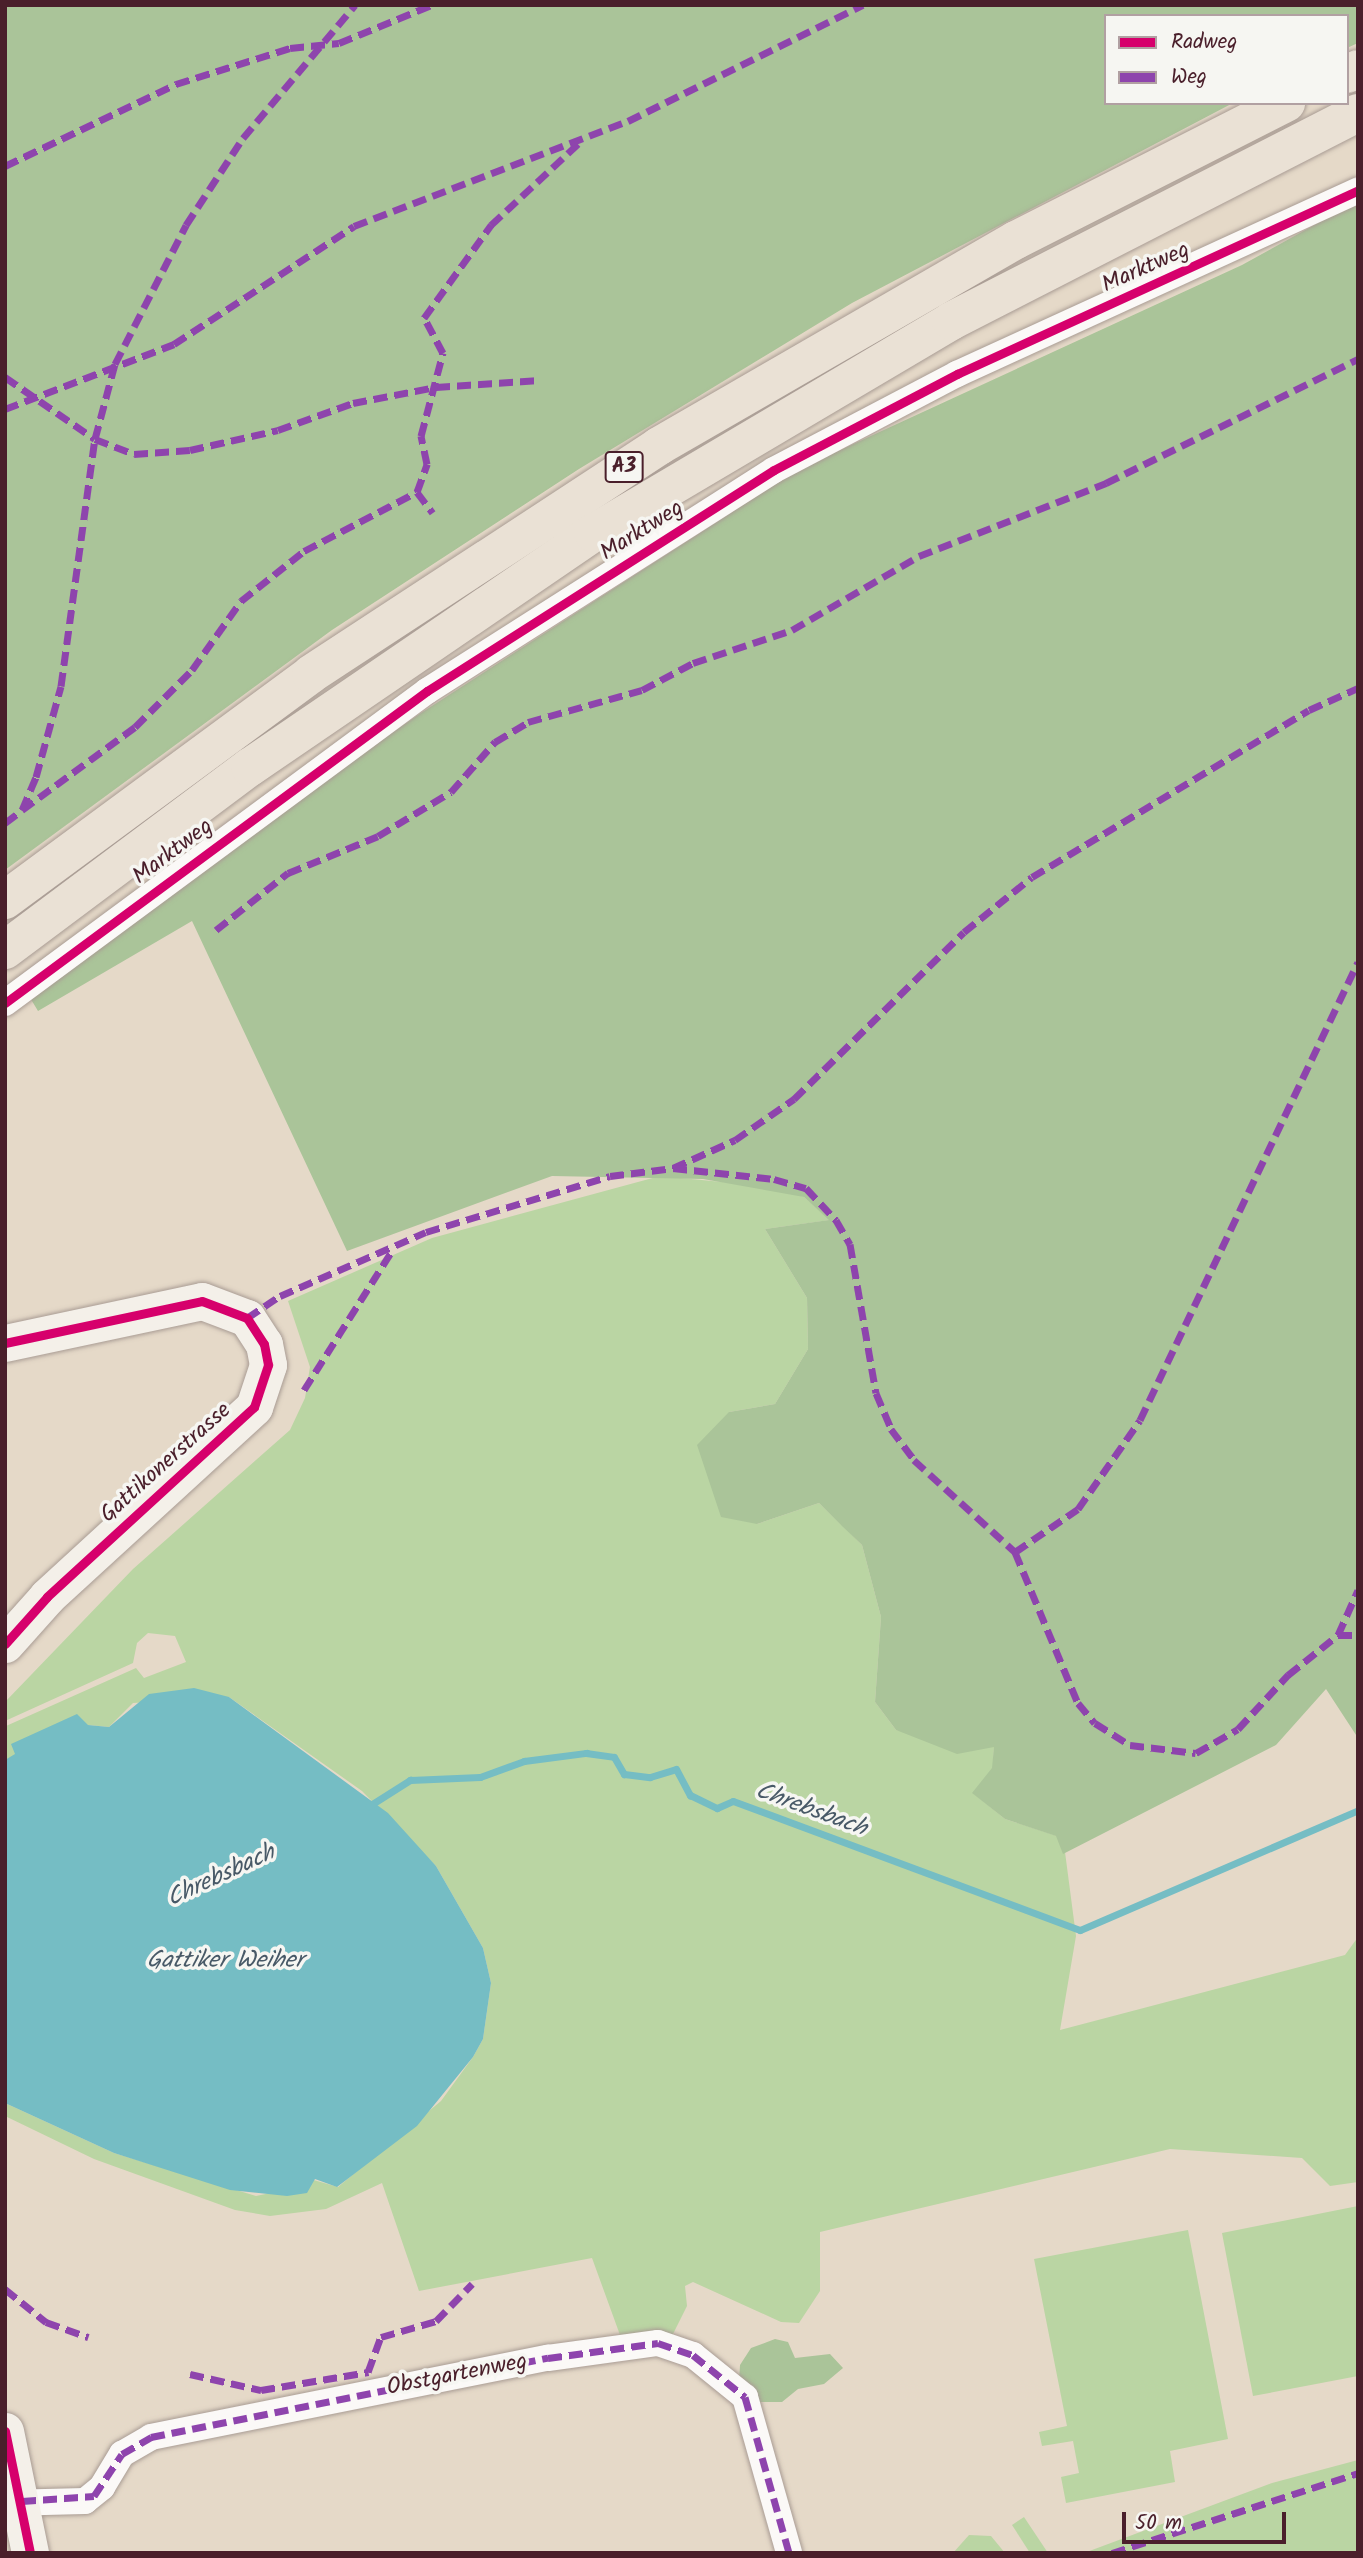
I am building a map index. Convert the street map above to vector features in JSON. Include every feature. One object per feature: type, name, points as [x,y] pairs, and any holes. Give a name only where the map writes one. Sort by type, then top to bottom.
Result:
[{"type":"highway","name":"A3","points":[[5,900],[311,674],[648,453],[934,285],[1282,105]]},
{"type":"highway","name":"A3","points":[[5,950],[250,767],[593,533],[951,321],[1358,113]]},
{"type":"main road","name":"Gattikonerstrasse","points":[[5,1343],[202,1301],[247,1318],[264,1344],[268,1366],[254,1407],[47,1597],[5,1644]]},
{"type":"main road","points":[[5,2431],[13,2502],[30,2553]]},
{"type":"street","name":"Marktweg","points":[[5,1003],[427,691],[774,470],[957,374],[1358,190]]},
{"type":"street","name":"Obstgartenweg","points":[[13,2502],[94,2496],[122,2454],[151,2437],[548,2358],[658,2343],[693,2355],[745,2397],[789,2553]]},
{"type":"green space","points":[[5,5],[1358,5],[1358,43],[1349,47],[1349,14],[1104,14],[1104,105],[1229,105],[852,303],[579,469],[332,630],[5,870]]},
{"type":"green space","points":[[1358,201],[1358,1738],[1326,1689],[1276,1745],[1063,1854],[1056,1836],[1005,1819],[972,1793],[992,1768],[994,1747],[957,1754],[896,1730],[875,1702],[881,1617],[862,1545],[819,1503],[757,1524],[721,1517],[697,1445],[729,1412],[775,1404],[808,1349],[807,1298],[765,1229],[829,1220],[804,1197],[703,1179],[552,1176],[347,1251],[192,921],[38,1011],[23,986],[421,713],[799,469],[1242,265]]},
{"type":"green space","points":[[660,1176],[775,1187],[804,1197],[830,1220],[765,1229],[807,1298],[808,1349],[775,1404],[729,1412],[757,1524],[819,1503],[862,1545],[881,1617],[875,1702],[896,1730],[994,1747],[993,1768],[973,1793],[1005,1819],[1057,1836],[1065,1852],[1076,1936],[1060,2030],[1345,1955],[1358,1937],[1358,2182],[1330,2186],[1302,2158],[1170,2149],[820,2232],[820,2291],[799,2323],[781,2322],[693,2282],[685,2286],[687,2306],[672,2336],[620,2335],[592,2258],[419,2291],[382,2183],[326,2209],[270,2216],[235,2210],[94,2159],[5,2116],[5,2103],[114,2153],[256,2196],[305,2186],[310,2179],[338,2187],[441,2101],[473,2057],[483,2039],[491,1983],[483,1948],[436,1866],[362,1791],[229,1697],[133,1703],[109,1727],[88,1725],[5,1760],[6,1726],[136,1668],[144,1678],[186,1662],[175,1636],[148,1633],[137,1643],[133,1663],[5,1721],[5,1702],[133,1569],[290,1430],[305,1398],[310,1367],[288,1301],[432,1238]]},
{"type":"green space","points":[[1358,2206],[1358,2376],[1253,2396],[1222,2233]]},
{"type":"green space","points":[[1188,2230],[1228,2439],[1170,2451],[1175,2482],[1066,2503],[1061,2477],[1079,2473],[1073,2441],[1042,2446],[1039,2432],[1067,2426],[1034,2259]]},
{"type":"green space","points":[[775,2339],[788,2342],[795,2358],[830,2354],[843,2368],[824,2384],[798,2389],[782,2402],[752,2402],[739,2381],[740,2365],[751,2348]]},
{"type":"green space","points":[[1358,2460],[1358,2553],[1084,2553],[1272,2483]]},
{"type":"green space","points":[[1024,2517],[1048,2553],[1030,2553],[1012,2525]]},
{"type":"green space","points":[[969,2535],[991,2536],[1005,2553],[953,2553]]},
{"type":"water","name":"Gattiker Weiher","points":[[194,1688],[229,1697],[388,1813],[436,1866],[483,1948],[491,1983],[483,2039],[473,2057],[417,2126],[337,2187],[315,2179],[307,2193],[287,2196],[230,2190],[114,2153],[5,2103],[5,1760],[15,1754],[11,1744],[77,1714],[88,1725],[109,1727],[149,1694]]},
{"type":"waterway","name":"Chrebsbach","points":[[369,1806],[410,1780],[480,1777],[524,1761],[586,1753],[614,1757],[624,1774],[650,1777],[676,1769],[690,1795],[717,1808],[733,1801],[1080,1930],[1358,1810]]},
{"type":"marked path","points":[[5,823],[22,810],[36,777],[61,686],[95,439],[115,364],[186,225],[243,138],[355,5]]},
{"type":"marked path","points":[[5,166],[176,84],[290,48],[339,43],[431,5]]},
{"type":"marked path","points":[[5,409],[174,344],[354,226],[628,121],[863,5]]},
{"type":"marked path","points":[[417,492],[427,464],[421,436],[443,353],[424,318],[491,225],[580,142]]},
{"type":"marked path","points":[[216,930],[288,873],[378,836],[451,792],[495,742],[528,722],[642,690],[693,663],[792,630],[919,556],[1106,483],[1358,359]]},
{"type":"marked path","points":[[5,377],[95,439],[134,454],[190,450],[278,430],[353,403],[436,387],[540,380]]},
{"type":"marked path","points":[[22,810],[135,727],[192,670],[241,601],[304,551],[417,492],[433,513]]},
{"type":"marked path","points":[[673,1168],[735,1140],[794,1099],[964,932],[1032,877],[1309,710],[1358,688]]},
{"type":"marked path","points":[[1015,1552],[1078,1509],[1140,1420],[1358,962]]},
{"type":"marked path","points":[[247,1318],[280,1296],[426,1232],[610,1176],[673,1168],[774,1179],[806,1188],[836,1220],[850,1244],[876,1393],[891,1429],[914,1460],[1015,1552],[1078,1703],[1095,1723],[1130,1745],[1196,1753],[1238,1729],[1288,1675],[1338,1635],[1358,1635]]},
{"type":"marked path","points":[[304,1390],[393,1249]]},
{"type":"marked path","points":[[1338,1635],[1358,1590]]},
{"type":"marked path","points":[[190,2374],[261,2390],[368,2372],[381,2337],[436,2321],[472,2284]]},
{"type":"marked path","points":[[5,2289],[46,2322],[88,2337]]},
{"type":"marked path","points":[[22,2501],[94,2496],[122,2454],[151,2437],[548,2358],[658,2343],[693,2355],[745,2397],[789,2553]]},
{"type":"marked path","points":[[1112,2553],[1358,2473]]},
{"type":"cycle path","points":[[5,1003],[427,691],[774,470],[957,374],[1358,190]]},
{"type":"cycle path","points":[[5,1343],[202,1301],[247,1318],[264,1344],[268,1365],[254,1407],[47,1597],[5,1644]]},
{"type":"cycle path","points":[[5,2431],[30,2553]]}]
